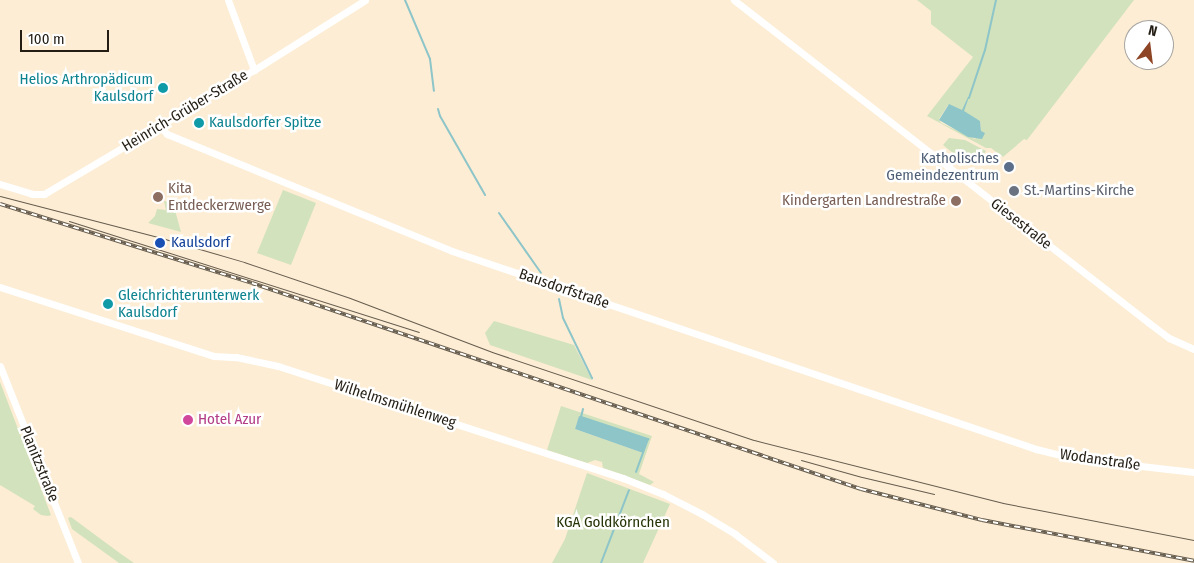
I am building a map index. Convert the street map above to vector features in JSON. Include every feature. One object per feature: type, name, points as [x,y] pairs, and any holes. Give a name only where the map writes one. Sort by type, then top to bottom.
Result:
[{"type":"street","points":[[228,0],[254,70]]},
{"type":"street","name":"Heinrich-Grüber-Straße","points":[[0,184],[32,194],[44,194],[254,70],[364,0]]},
{"type":"street","name":"Giesestraße","points":[[734,0],[1149,323],[1169,338],[1194,349]]},
{"type":"street","name":"Bausdorfstraße","points":[[160,126],[167,134],[452,251],[979,429]]},
{"type":"street","name":"Wilhelmsmühlenweg","points":[[0,287],[214,356],[278,366],[623,478],[663,494],[702,514],[734,534],[773,563]]},
{"type":"street","name":"Planitzstraße","points":[[0,366],[78,563]]},
{"type":"street","name":"Wodanstraße","points":[[979,429],[1070,458],[1194,472]]},
{"type":"green space","points":[[917,0],[1134,0],[1027,140],[1024,139],[1003,157],[991,148],[986,148],[927,116],[973,57],[931,24],[931,11]],"holes":[[[948,105],[980,121],[981,131],[975,139],[941,123],[939,119]]]},
{"type":"green space","points":[[949,138],[965,140],[986,151],[982,157],[969,154],[964,162],[943,145]]},
{"type":"green space","points":[[283,190],[316,203],[291,265],[257,253]]},
{"type":"green space","points":[[164,201],[173,203],[181,232],[148,223],[155,216],[157,209],[166,210]]},
{"type":"green space","points":[[494,321],[574,345],[592,380],[490,345],[485,333]]},
{"type":"green space","points":[[0,382],[51,515],[41,515],[33,509],[35,506],[0,485]]},
{"type":"green space","points":[[561,406],[652,436],[639,474],[654,482],[650,485],[603,468],[602,462],[595,460],[587,463],[547,450]],"holes":[[[579,417],[648,439],[643,453],[575,429]]]},
{"type":"green space","name":"KGA Goldkörnchen","points":[[587,473],[670,504],[643,563],[552,563],[565,539]]},
{"type":"green space","points":[[71,517],[134,563],[119,563],[72,529],[68,518]]},
{"type":"water","points":[[968,97],[964,111],[980,121],[981,131],[985,133],[982,139],[968,137],[939,120],[949,104],[962,110]]},
{"type":"water","points":[[579,416],[648,439],[643,453],[575,429]]},
{"type":"waterway","points":[[405,0],[430,59],[434,91]]},
{"type":"waterway","points":[[969,98],[985,50],[996,0]]},
{"type":"waterway","points":[[438,109],[440,116],[485,195]]},
{"type":"waterway","points":[[499,213],[541,273]]},
{"type":"waterway","points":[[559,299],[563,318],[592,378]]},
{"type":"waterway","points":[[583,409],[581,417],[648,439],[636,472]]},
{"type":"waterway","points":[[601,563],[629,490]]},
{"type":"tram line","points":[[0,196],[165,239],[244,262],[350,298],[492,352],[754,440],[1003,503],[1194,540]]},
{"type":"tram line","points":[[69,221],[419,332]]},
{"type":"tram line","points":[[801,460],[934,494]]},
{"type":"railway","points":[[0,204],[252,283],[861,489],[982,520],[1194,561]]},
{"type":"place","name":"Helios Arthropädicum Kaulsdorf","points":[[163,88]]},
{"type":"place","name":"Kaulsdorfer Spitze","points":[[199,123]]},
{"type":"place","name":"Katholisches Gemeindezentrum","points":[[1009,167]]},
{"type":"place","name":"St.-Martins-Kirche","points":[[1014,191]]},
{"type":"place","name":"Kita Entdeckerzwerge","points":[[158,197]]},
{"type":"place","name":"Kindergarten Landrestraße","points":[[956,201]]},
{"type":"place","name":"Kaulsdorf","points":[[160,243]]},
{"type":"place","name":"Gleichrichterunterwerk Kaulsdorf","points":[[108,304]]},
{"type":"place","name":"Hotel Azur","points":[[188,420]]}]
